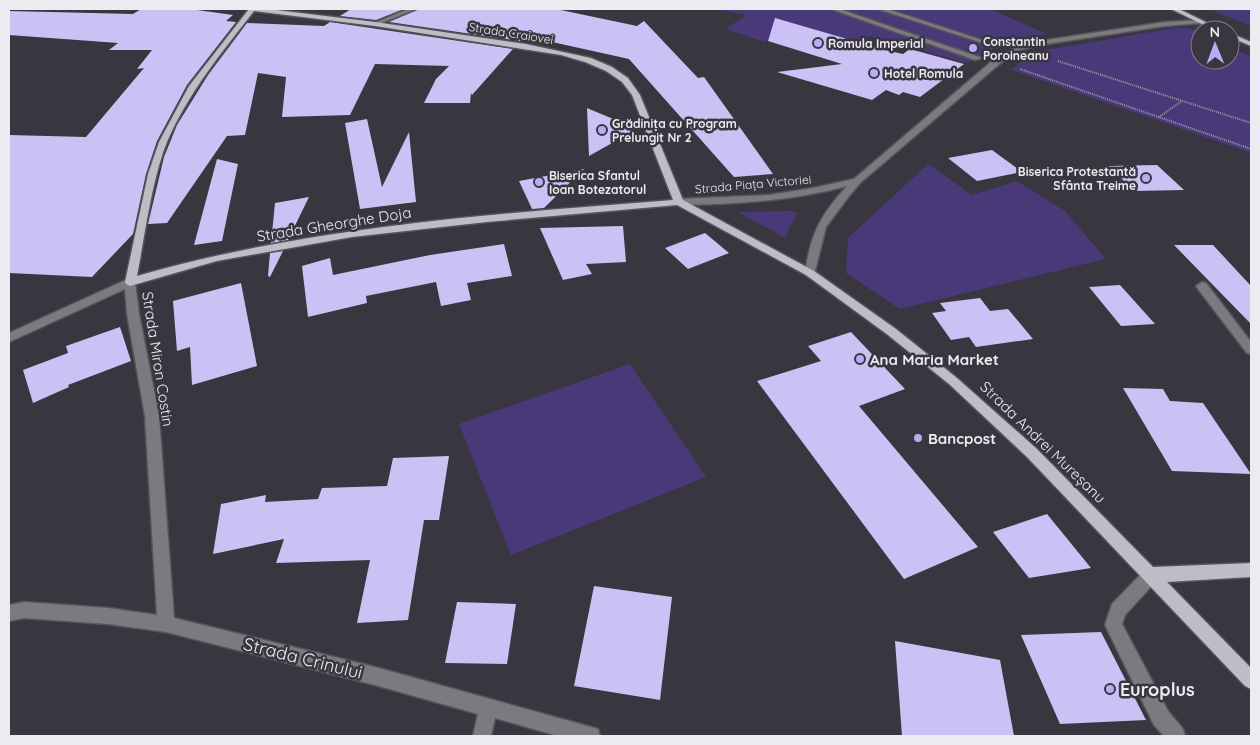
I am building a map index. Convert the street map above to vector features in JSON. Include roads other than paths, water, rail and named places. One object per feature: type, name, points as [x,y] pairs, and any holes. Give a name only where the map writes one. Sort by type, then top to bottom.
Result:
[{"type":"main road","name":"Strada Craiovei","points":[[254,9],[364,22],[526,46],[588,60],[609,69],[625,80],[636,95],[679,202]]},
{"type":"main road","name":"Strada Miron Costin","points":[[130,282],[153,174],[163,142],[193,86],[254,9]]},
{"type":"main road","points":[[1174,9],[1197,20]]},
{"type":"main road","name":"Strada Gheorghe Doja","points":[[130,282],[180,267],[233,255],[362,233],[679,202]]},
{"type":"main road","name":"Strada Andrei Mureșanu","points":[[679,202],[810,273],[892,332],[952,381],[1032,453],[1251,680]]},
{"type":"main road","points":[[1151,575],[1251,570]]},
{"type":"street","points":[[364,22],[398,9]]},
{"type":"street","points":[[376,24],[413,9]]},
{"type":"street","points":[[834,9],[978,58]]},
{"type":"street","points":[[881,9],[996,46]]},
{"type":"street","name":"Strada Piața Victoriei","points":[[810,273],[818,236],[826,218],[857,182],[994,64],[1014,50],[1040,43],[1165,24],[1190,23]]},
{"type":"street","name":"Strada Piața Victoriei","points":[[679,202],[724,201],[793,195],[825,191],[857,182]]},
{"type":"street","name":"Strada Gheorghe Doja","points":[[9,338],[130,282]]},
{"type":"street","name":"Strada Miron Costin","points":[[130,282],[133,314],[152,416],[166,624]]},
{"type":"street","points":[[1202,286],[1251,350]]},
{"type":"street","points":[[1151,575],[1118,610],[1113,625],[1161,718],[1176,736]]},
{"type":"street","name":"Strada Crinului","points":[[9,613],[24,610],[108,616],[166,624],[375,676],[591,736]]},
{"type":"street","points":[[482,736],[488,708]]},
{"type":"place","name":"Romula Imperial","points":[[818,43]]},
{"type":"place","name":"Constantin Poroineanu","points":[[973,48]]},
{"type":"place","name":"Hotel Romula","points":[[874,73]]},
{"type":"place","name":"Grădinița cu Program Prelungit Nr 2","points":[[602,130]]},
{"type":"place","name":"Biserica Protestantă Sfânta Treime","points":[[1146,178]]},
{"type":"place","name":"Biserica Sfantul Ioan Botezatorul","points":[[539,182]]},
{"type":"place","name":"Ana Maria Market","points":[[860,359]]},
{"type":"place","name":"Bancpost","points":[[918,438]]},
{"type":"place","name":"Europlus","points":[[1110,689]]}]
